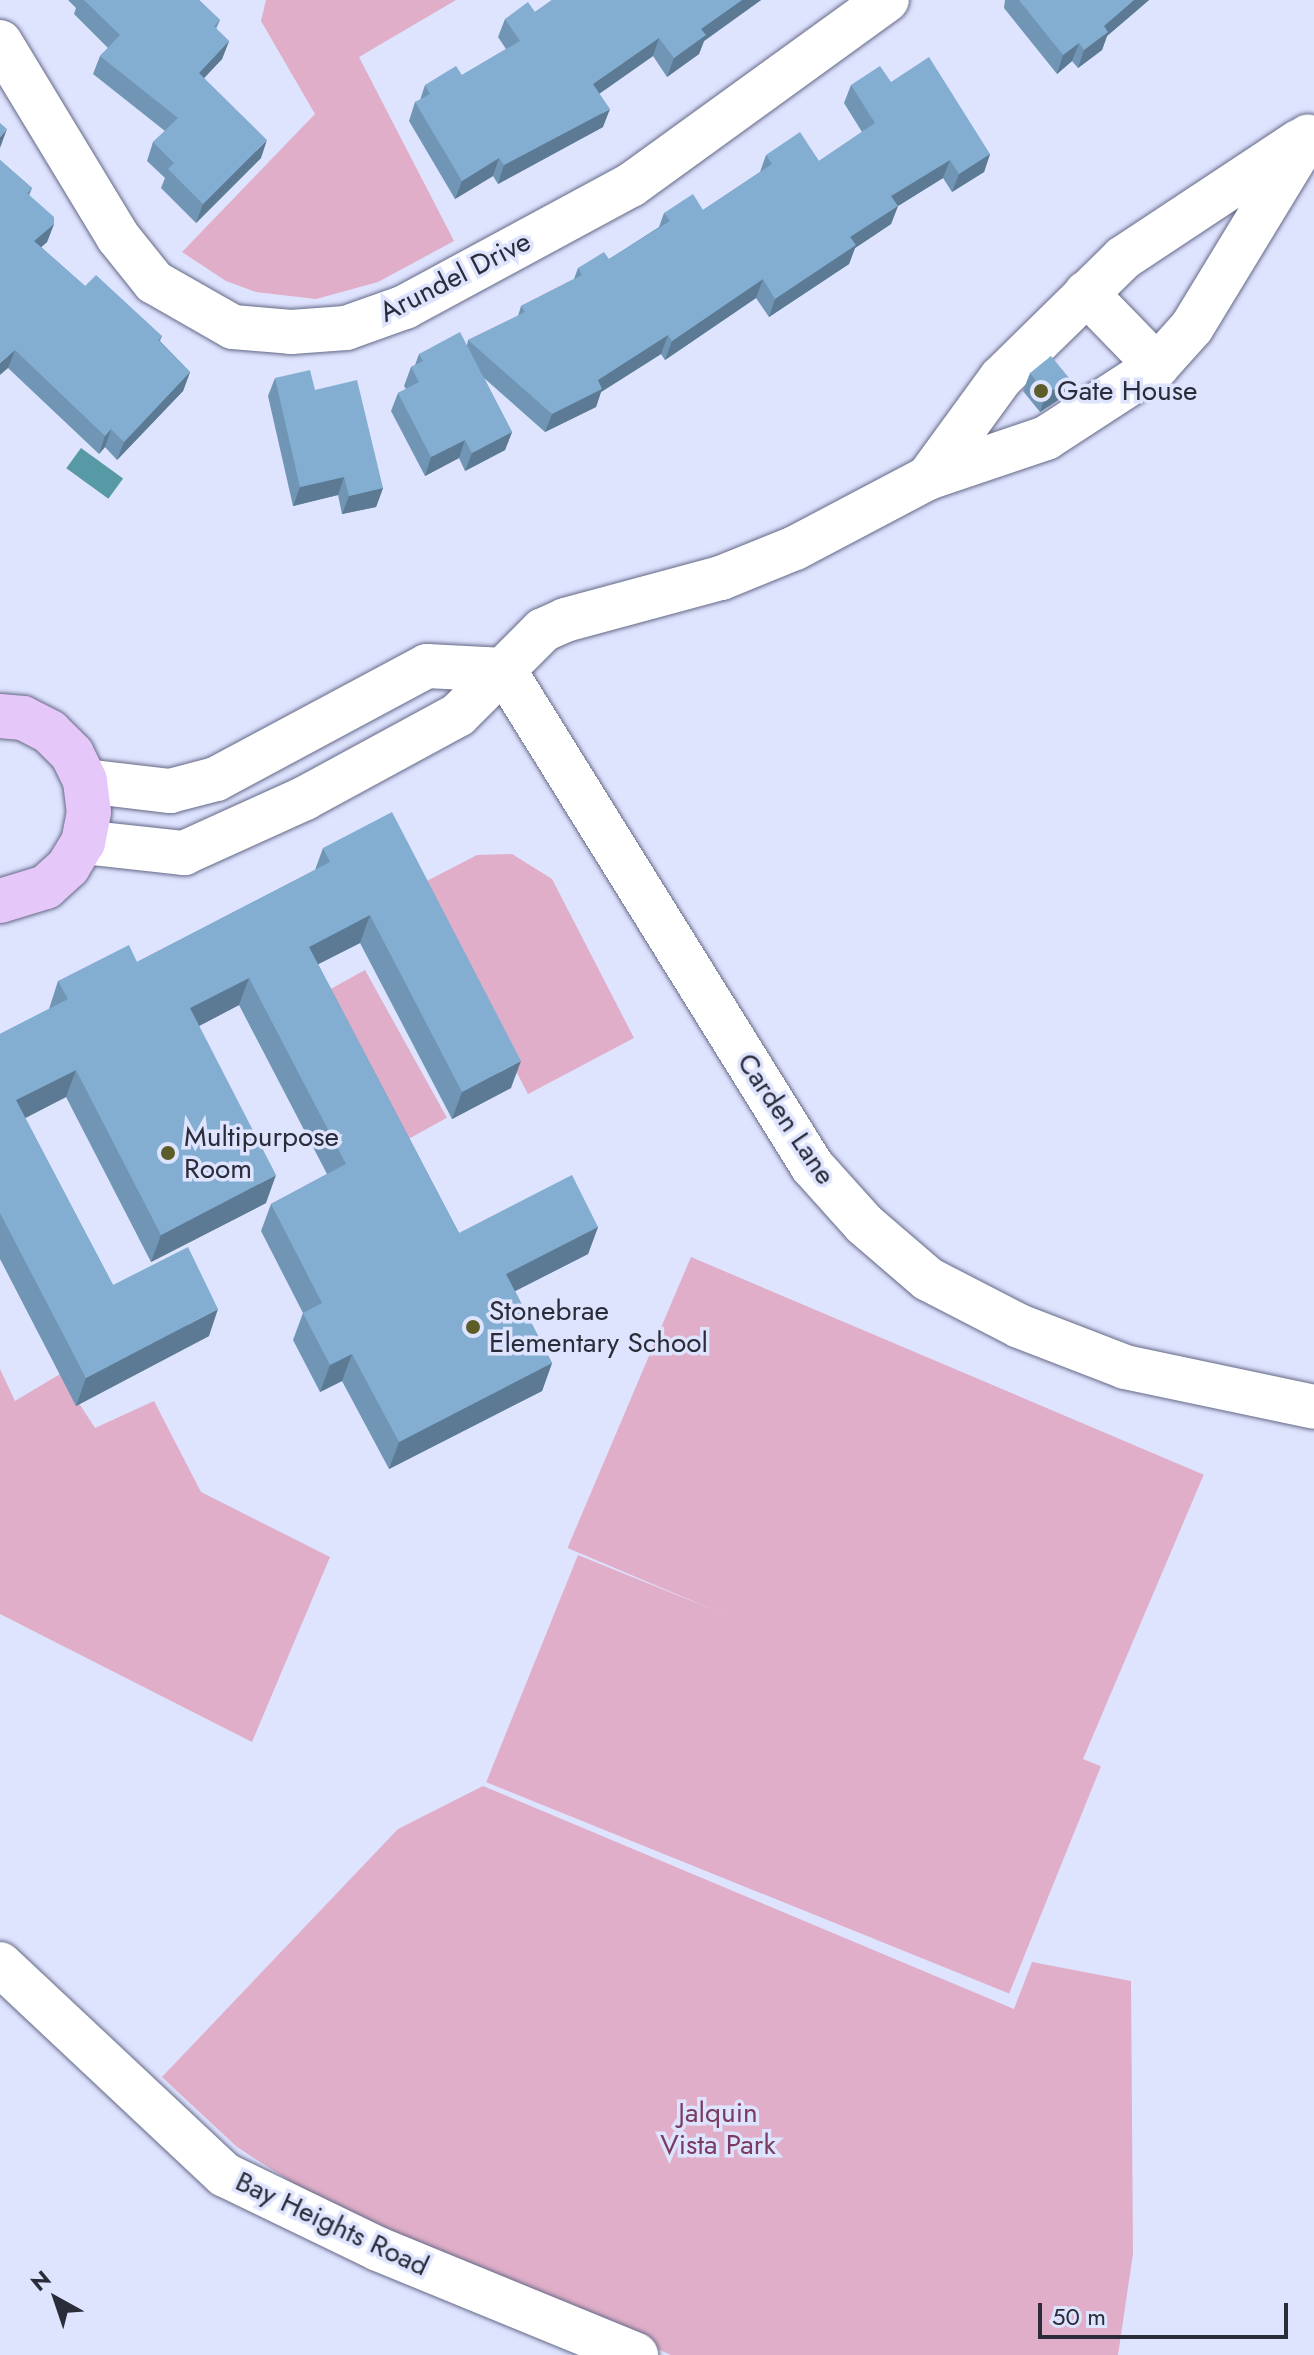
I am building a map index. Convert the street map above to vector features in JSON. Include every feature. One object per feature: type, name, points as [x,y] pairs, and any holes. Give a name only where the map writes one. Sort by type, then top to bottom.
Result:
[{"type":"main road","points":[[0,716],[23,718],[50,732],[72,754],[85,781],[89,812],[83,842],[68,867],[46,887],[0,901]]},
{"type":"street","name":"Arundel Drive","points":[[0,42],[118,237],[154,282],[233,327],[291,332],[346,328],[405,307],[631,185],[887,0]]},
{"type":"street","points":[[928,478],[1001,378],[1086,293],[1148,240],[1311,133]]},
{"type":"street","points":[[83,842],[184,853],[305,798],[458,715],[543,630],[565,620],[721,578],[795,548],[928,478],[1046,438],[1157,366],[1192,327],[1311,133]]},
{"type":"street","points":[[1086,293],[1157,366]]},
{"type":"street","points":[[85,781],[170,791],[216,779],[427,666],[504,670]]},
{"type":"street","name":"Carden Lane","points":[[504,670],[812,1166],[864,1224],[928,1279],[1019,1326],[1125,1367],[1314,1407]]},
{"type":"street","name":"Bay Heights Road","points":[[0,1964],[225,2175],[378,2249],[636,2355]]},
{"type":"green space","points":[[266,0],[456,0],[359,57],[454,241],[378,282],[316,299],[256,292],[226,281],[182,252],[315,114],[261,21]]},
{"type":"green space","points":[[512,854],[552,879],[634,1038],[528,1094],[419,885],[477,855]]},
{"type":"green space","points":[[365,970],[447,1118],[407,1140],[325,992]]},
{"type":"green space","points":[[691,1257],[1204,1475],[1080,1766],[568,1548]]},
{"type":"green space","points":[[0,1369],[15,1401],[60,1374],[95,1428],[154,1401],[201,1492],[330,1557],[252,1742],[0,1614]]},
{"type":"green space","points":[[578,1555],[1101,1766],[1009,1993],[486,1782]]},
{"type":"green space","name":"Jalquin Vista Park","points":[[483,1786],[1014,2009],[1032,1962],[1131,1981],[1133,2254],[1118,2355],[671,2355],[312,2195],[237,2147],[162,2077],[398,1829]]},
{"type":"shaded area","points":[[81,448],[123,479],[108,499],[66,468]]},
{"type":"building","points":[[84,0],[199,0],[220,20],[214,26],[229,41],[199,73],[267,140],[203,204],[168,169],[174,163],[153,142],[178,118],[100,56],[120,35]]},
{"type":"building","points":[[552,0],[742,0],[701,29],[706,35],[674,58],[659,38],[593,84],[610,109],[504,165],[499,158],[462,181],[415,102],[430,94],[425,85],[456,66],[462,75],[520,41],[505,19],[528,2],[535,12]]},
{"type":"building","points":[[1019,0],[1134,0],[1104,26],[1108,32],[1084,50],[1079,43],[1063,55]]},
{"type":"building","points":[[929,57],[990,154],[959,174],[950,160],[891,196],[898,206],[850,237],[856,245],[775,299],[763,279],[672,341],[668,335],[598,380],[602,389],[552,414],[468,340],[525,312],[521,306],[582,275],[578,268],[604,252],[609,259],[670,221],[664,213],[693,194],[703,210],[772,164],[766,155],[800,132],[819,161],[875,123],[851,85],[880,66],[891,82]]},
{"type":"building","points":[[0,123],[7,129],[0,137]]},
{"type":"building","points":[[0,160],[32,188],[27,193],[54,217],[54,224],[34,241],[85,286],[96,275],[162,336],[158,340],[190,372],[124,442],[111,429],[105,436],[15,350],[0,363]]},
{"type":"building","points":[[460,332],[512,432],[472,453],[465,440],[431,457],[398,393],[419,382],[411,367],[423,361],[419,354]]},
{"type":"building","points":[[1051,356],[1070,379],[1046,394],[1030,373]]},
{"type":"building","points":[[310,370],[315,390],[357,380],[383,488],[349,496],[344,477],[300,487],[275,378]]},
{"type":"building","points":[[392,812],[521,1061],[462,1092],[370,915],[309,947],[459,1233],[572,1175],[598,1227],[506,1274],[552,1363],[399,1442],[352,1354],[330,1365],[303,1313],[322,1303],[271,1204],[346,1164],[249,978],[190,1008],[276,1175],[161,1235],[76,1070],[16,1100],[113,1285],[188,1247],[218,1309],[86,1378],[0,1213],[0,1034],[68,999],[58,981],[129,945],[137,962],[330,862],[323,848]]},
{"type":"place","name":"Gate House","points":[[1041,391]]},
{"type":"place","name":"Multipurpose Room","points":[[168,1153]]},
{"type":"place","name":"Stonebrae Elementary School","points":[[473,1327]]}]
